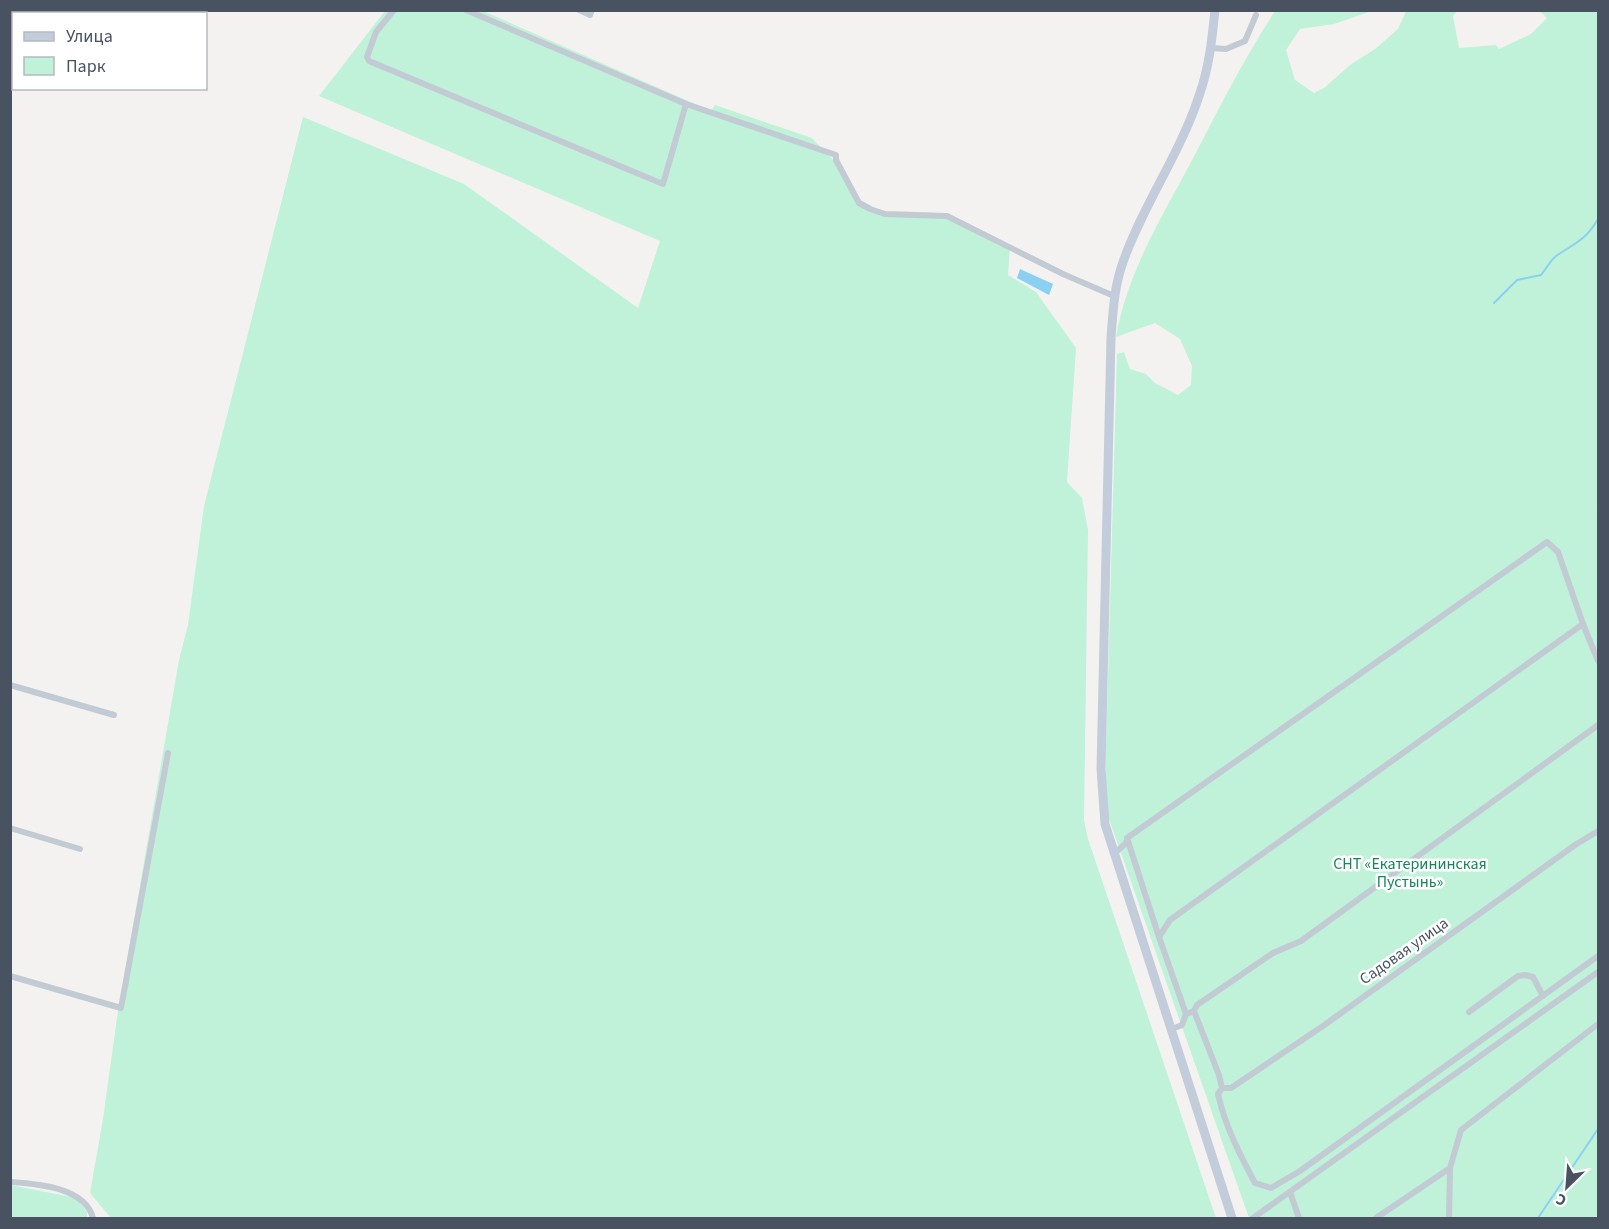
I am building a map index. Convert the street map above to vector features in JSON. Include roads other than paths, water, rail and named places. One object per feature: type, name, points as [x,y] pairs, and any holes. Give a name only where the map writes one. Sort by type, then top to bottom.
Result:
[{"type":"main road","points":[[1215,10],[1211,48],[1199,97],[1169,166],[1131,241],[1114,296],[1111,338],[1101,769],[1106,824],[1232,1218]]},
{"type":"street","points":[[394,10],[376,32],[367,57],[369,61],[663,184],[686,104]]},
{"type":"street","points":[[466,10],[686,104],[836,156],[859,203],[870,209],[885,214],[947,216],[1026,257],[1114,296]]},
{"type":"street","points":[[579,10],[590,15],[592,10]]},
{"type":"street","points":[[1211,48],[1226,49],[1245,41],[1256,15]]},
{"type":"street","points":[[1115,853],[1126,843],[1127,838],[1547,542],[1558,552],[1583,624],[1596,643],[1599,661]]},
{"type":"street","points":[[1158,937],[1170,920],[1583,624]]},
{"type":"street","points":[[10,685],[114,715]]},
{"type":"street","points":[[1186,1014],[1194,1011],[1197,1005],[1273,952],[1301,941],[1599,724]]},
{"type":"street","points":[[10,976],[121,1008],[168,753]]},
{"type":"street","points":[[10,828],[80,849]]},
{"type":"street","name":"Садовая улица","points":[[1222,1088],[1231,1088],[1323,1026],[1575,845],[1599,831]]},
{"type":"street","points":[[1127,838],[1158,937],[1186,1014],[1182,1025],[1172,1029]]},
{"type":"street","points":[[1194,1011],[1219,1075],[1222,1088],[1218,1094],[1221,1108],[1239,1153],[1255,1183],[1271,1188],[1300,1171],[1599,956]]},
{"type":"street","points":[[1253,1218],[1599,972]]},
{"type":"street","points":[[1468,1012],[1518,976],[1533,977],[1544,996]]},
{"type":"street","points":[[1449,1218],[1450,1168],[1461,1130],[1599,1024]]},
{"type":"street","points":[[1376,1218],[1450,1168]]},
{"type":"street","points":[[10,1182],[26,1183],[71,1194],[84,1203],[92,1212],[93,1218]]},
{"type":"street","points":[[1290,1192],[1299,1218]]},
{"type":"water","points":[[1020,269],[1053,284],[1049,295],[1017,278]]},
{"type":"waterway","points":[[1494,303],[1517,280],[1541,275],[1554,258],[1584,237],[1598,219]]},
{"type":"waterway","points":[[1538,1218],[1598,1129]]},
{"type":"park label","name":"СНТ «Екатерининская Пустынь»","points":[[1410,873]]}]
